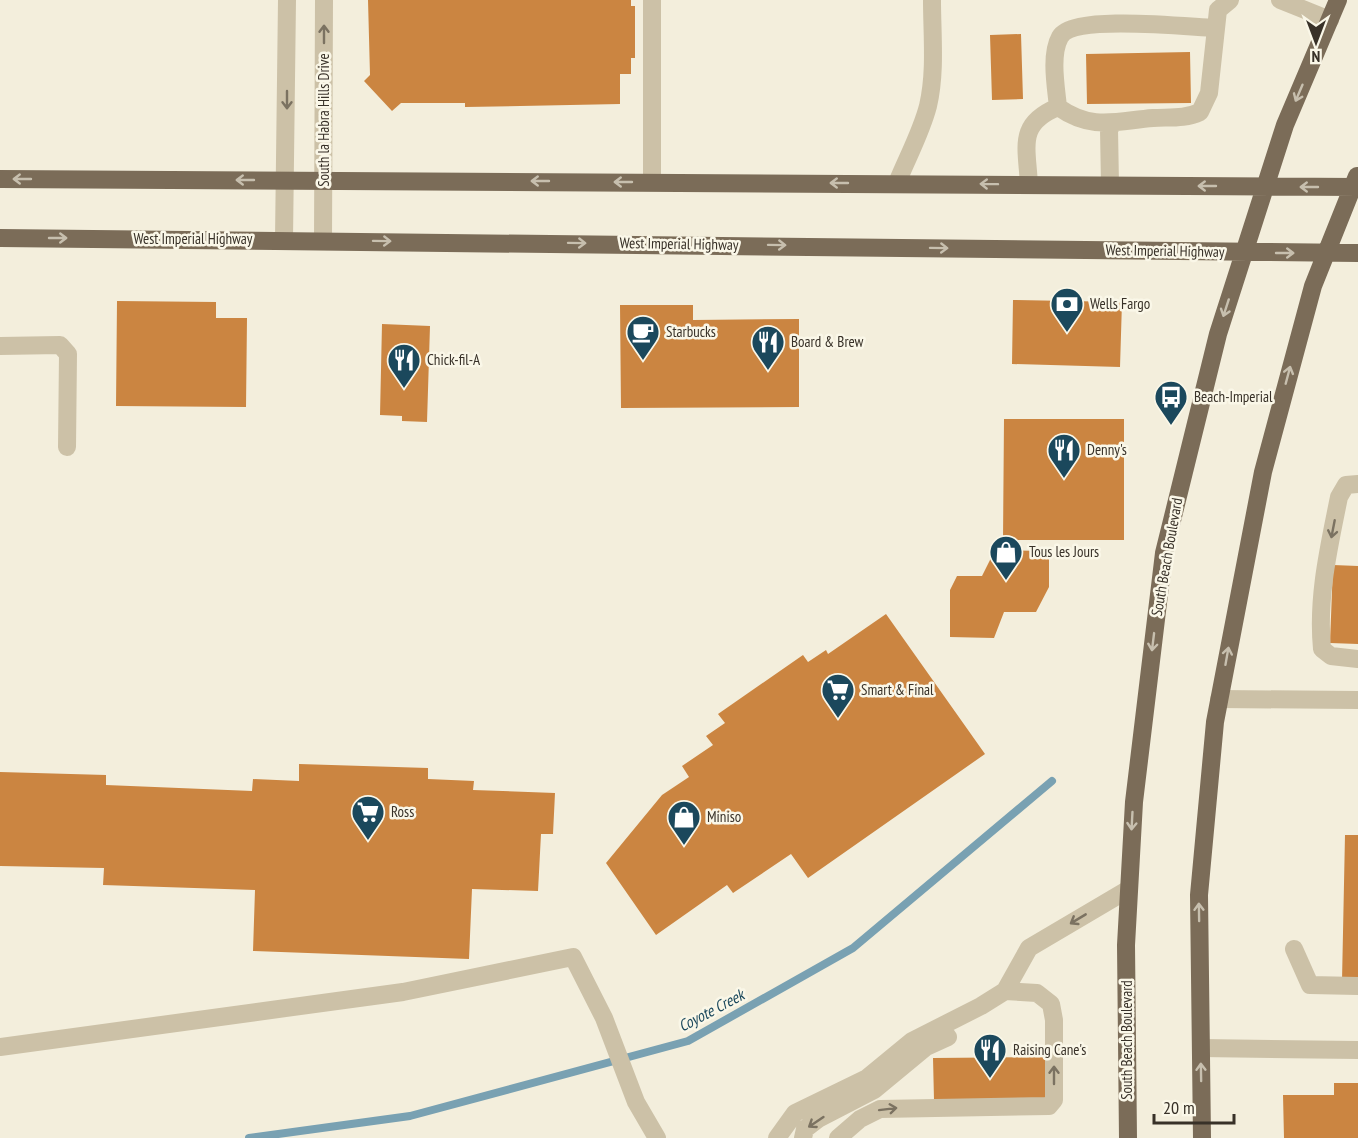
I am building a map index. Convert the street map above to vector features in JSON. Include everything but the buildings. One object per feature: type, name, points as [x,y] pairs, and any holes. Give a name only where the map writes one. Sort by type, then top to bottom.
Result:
[{"type":"main road","name":"South Beach Boulevard","points":[[1128,1138],[1126,945],[1134,802],[1164,553],[1218,334],[1286,125],[1338,0]]},
{"type":"main road","points":[[0,179],[1265,186],[1356,183],[1313,286],[1263,472],[1219,699],[1199,895],[1202,1138]]},
{"type":"main road","name":"West Imperial Highway","points":[[0,238],[284,239],[1358,253]]},
{"type":"street","points":[[284,239],[287,0]]},
{"type":"street","name":"South la Habra Hills Drive","points":[[323,240],[324,0]]},
{"type":"street","points":[[652,0],[652,182]]},
{"type":"street","points":[[897,183],[928,104],[932,75],[932,0]]},
{"type":"street","points":[[1058,106],[1068,114],[1085,120],[1112,125],[1126,121],[1181,117],[1200,112],[1209,93],[1214,28],[1218,10],[1230,0]]},
{"type":"street","points":[[1280,0],[1330,20]]},
{"type":"street","points":[[1058,106],[1057,49],[1066,30],[1076,26],[1112,23],[1214,28]]},
{"type":"street","points":[[1029,185],[1029,129],[1038,116],[1058,106]]},
{"type":"street","points":[[1110,185],[1109,129],[1112,125]]},
{"type":"street","points":[[0,346],[60,345],[68,354],[68,447]]},
{"type":"street","points":[[1358,484],[1346,485],[1340,497],[1322,583],[1320,627],[1322,649],[1331,657],[1358,659]]},
{"type":"street","points":[[1219,699],[1358,700]]},
{"type":"street","points":[[777,1138],[795,1113],[867,1078],[912,1041],[981,1006],[1005,991],[1029,948],[1129,889]]},
{"type":"street","points":[[1294,949],[1310,985],[1358,986]]},
{"type":"street","points":[[0,1047],[404,992],[573,957],[604,1018],[636,1102],[657,1138]]},
{"type":"street","points":[[838,1138],[860,1119],[880,1108],[1049,1106],[1054,1100],[1054,1020],[1051,1004],[1037,993],[1005,991]]},
{"type":"street","points":[[803,1138],[805,1129],[818,1119],[874,1090],[927,1047],[970,1026],[981,1006]]},
{"type":"street","points":[[1201,1048],[1358,1050]]},
{"type":"waterway","name":"Coyote Creek","points":[[249,1138],[410,1116],[688,1041],[853,948],[1052,781]]},
{"type":"place","name":"Wells Fargo","points":[[1067,333]]},
{"type":"place","name":"Starbucks","points":[[643,361]]},
{"type":"place","name":"Board & Brew","points":[[768,371]]},
{"type":"place","name":"Chick-fil-A","points":[[404,389]]},
{"type":"place","name":"Beach-Imperial","points":[[1171,426]]},
{"type":"place","name":"Denny's","points":[[1064,479]]},
{"type":"place","name":"Tous les Jours","points":[[1006,581]]},
{"type":"place","name":"Smart & Final","points":[[838,719]]},
{"type":"place","name":"Ross","points":[[368,841]]},
{"type":"place","name":"Miniso","points":[[684,846]]},
{"type":"place","name":"Raising Cane's","points":[[990,1079]]}]
